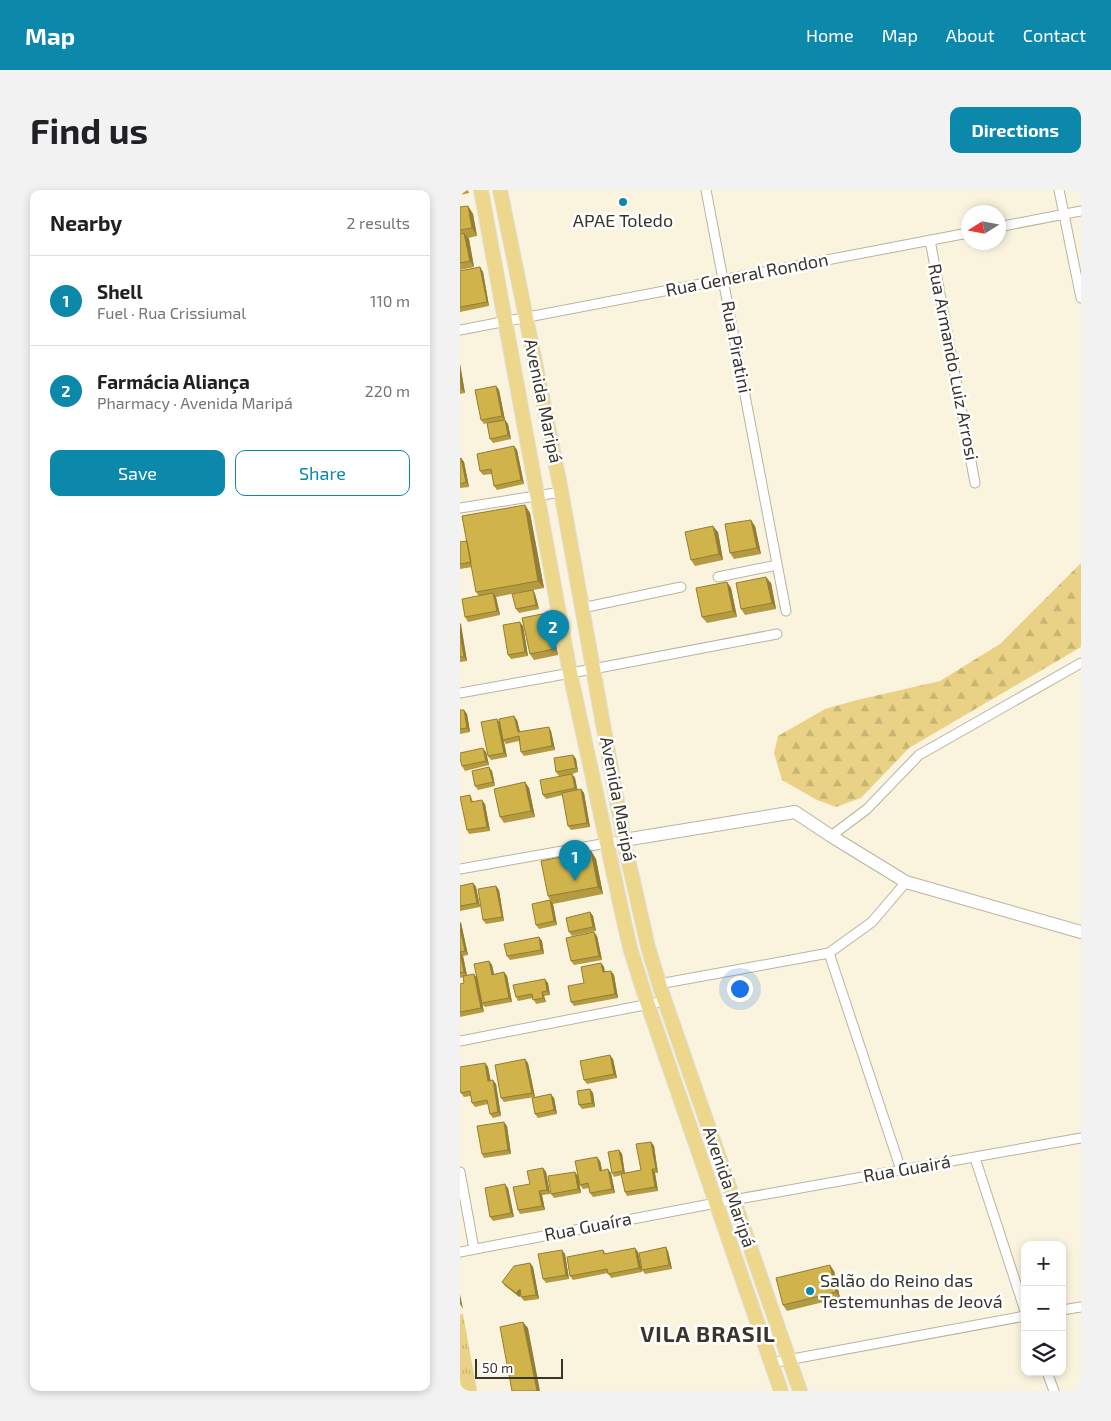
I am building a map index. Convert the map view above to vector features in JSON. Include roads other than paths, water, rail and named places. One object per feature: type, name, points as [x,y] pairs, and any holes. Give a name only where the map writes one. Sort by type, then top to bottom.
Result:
[{"type":"main road","name":"Avenida Maripá","points":[[481,190],[571,673],[631,951],[781,1391]]},
{"type":"main road","name":"Avenida Maripá","points":[[500,190],[561,492],[624,840],[648,947],[665,1002],[800,1391]]},
{"type":"main road","points":[[548,487],[561,492],[551,499],[544,500],[538,495],[542,489],[548,487]]},
{"type":"main road","points":[[582,664],[594,669],[585,677],[577,678],[571,673],[574,666],[582,664]]},
{"type":"main road","points":[[605,836],[617,832],[624,840],[621,850],[616,851],[610,857]]},
{"type":"main road","points":[[643,988],[649,991],[655,989],[659,984]]},
{"type":"main road","points":[[653,1019],[657,1012],[662,1011],[670,1015]]},
{"type":"main road","points":[[757,1323],[762,1325],[770,1323],[775,1317]]},
{"type":"street","name":"Rua Piratini","points":[[706,190],[786,611]]},
{"type":"street","points":[[1059,190],[1081,298]]},
{"type":"street","points":[[1006,226],[1081,211]]},
{"type":"street","name":"Rua General Rondon","points":[[506,321],[961,234]]},
{"type":"street","name":"Rua Armando Luiz Arrosi","points":[[930,240],[976,483]]},
{"type":"street","points":[[460,330],[506,321]]},
{"type":"street","points":[[460,508],[538,495]]},
{"type":"street","points":[[718,577],[777,565]]},
{"type":"street","points":[[582,608],[681,588]]},
{"type":"street","points":[[594,669],[777,634]]},
{"type":"street","points":[[831,836],[867,809],[919,755],[1081,663]]},
{"type":"street","points":[[460,693],[571,673]]},
{"type":"street","points":[[624,840],[795,812],[906,882],[1081,932]]},
{"type":"street","points":[[460,869],[605,836]]},
{"type":"street","points":[[659,984],[828,953],[872,922],[906,882]]},
{"type":"street","points":[[828,953],[901,1170]]},
{"type":"street","points":[[460,1041],[665,1002]]},
{"type":"street","name":"Rua Guairá","points":[[716,1203],[1081,1138]]},
{"type":"street","points":[[975,1158],[1021,1300]]},
{"type":"street","points":[[460,1172],[474,1249]]},
{"type":"street","name":"Rua Guaíra","points":[[460,1252],[716,1203]]},
{"type":"street","points":[[1066,1309],[1081,1307]]},
{"type":"street","points":[[771,1363],[1021,1317]]},
{"type":"street","points":[[1048,1376],[1054,1391]]},
{"type":"place","name":"APAE Toledo","points":[[623,202]]},
{"type":"place","name":"Farmácia Aliança","points":[[553,651]]},
{"type":"place","name":"Shell","points":[[575,881]]},
{"type":"place","name":"Salão do Reino das Testemunhas de Jeová","points":[[810,1291]]},
{"type":"district","name":"VILA BRASIL","points":[[708,1334]]}]
